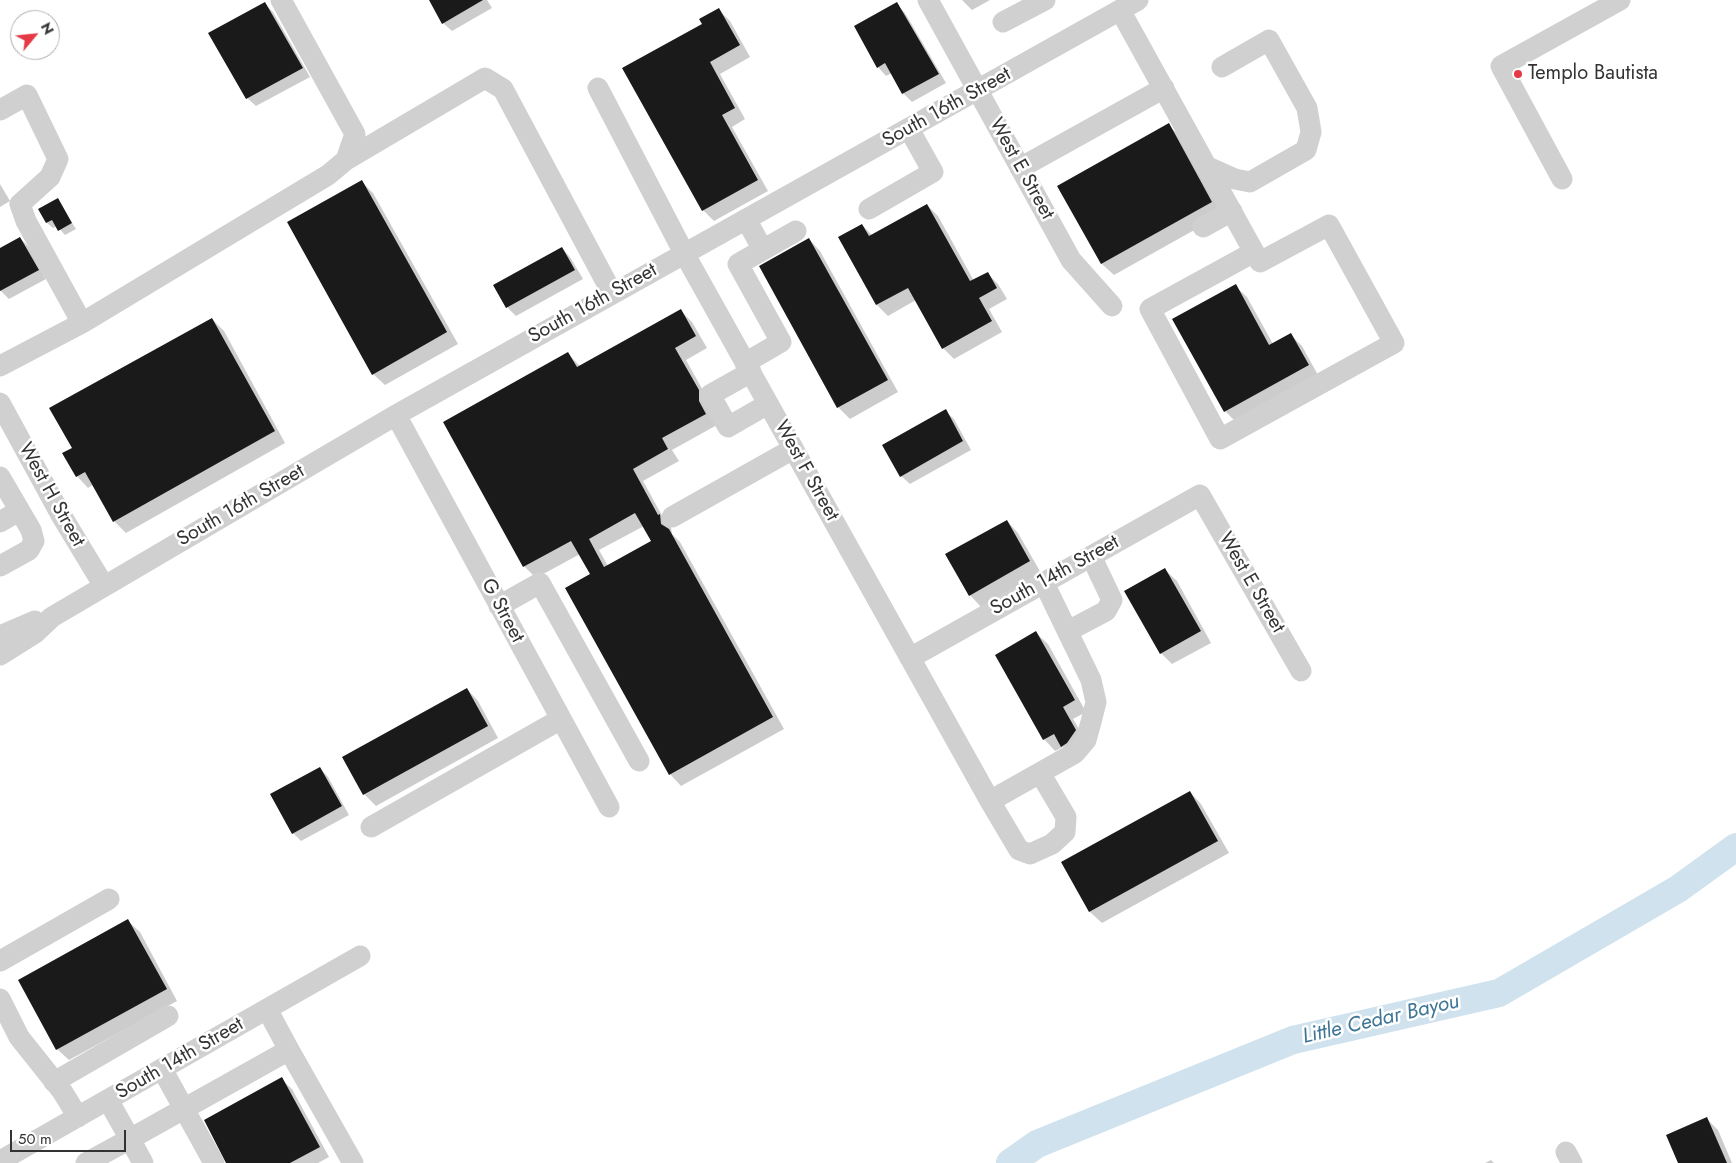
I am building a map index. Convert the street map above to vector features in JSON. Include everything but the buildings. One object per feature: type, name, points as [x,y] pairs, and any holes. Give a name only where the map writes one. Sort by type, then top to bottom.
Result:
[{"type":"street","points":[[280,0],[355,134],[346,160]]},
{"type":"street","name":"West E Street","points":[[928,0],[1070,260],[1112,306]]},
{"type":"street","points":[[1003,22],[1045,0]]},
{"type":"street","points":[[1562,179],[1501,66],[1620,0]]},
{"type":"street","points":[[1129,5],[1164,88],[1260,262],[1329,226],[1394,343],[1220,440],[1150,309],[1254,252]]},
{"type":"street","name":"South 16th Street","points":[[0,655],[35,633],[52,617],[396,415],[1129,5]]},
{"type":"street","points":[[1208,167],[1235,180],[1250,182],[1306,150],[1311,132],[1307,108],[1269,40],[1222,67]]},
{"type":"street","points":[[0,366],[82,323],[328,175],[346,160],[485,78],[503,89],[612,293]]},
{"type":"street","name":"West F Street","points":[[598,88],[684,253],[990,801],[1019,850],[1030,854],[1052,844],[1065,832],[1066,817],[1040,773]]},
{"type":"street","points":[[1020,168],[1164,88]]},
{"type":"street","points":[[0,110],[27,95],[58,159],[50,177],[20,204],[26,221],[82,323]]},
{"type":"street","points":[[869,208],[933,172],[909,129]]},
{"type":"street","points":[[1203,227],[1232,211]]},
{"type":"street","points":[[746,219],[763,250]]},
{"type":"street","points":[[768,404],[728,427],[710,395],[781,342],[738,264],[796,231]]},
{"type":"street","name":"West H Street","points":[[0,403],[104,586]]},
{"type":"street","name":"G Street","points":[[396,415],[609,807]]},
{"type":"street","points":[[672,517],[793,449]]},
{"type":"street","points":[[0,477],[31,530],[34,541],[29,550],[0,566]]},
{"type":"street","name":"West E Street","points":[[1200,495],[1301,671]]},
{"type":"street","name":"South 14th Street","points":[[910,658],[1200,495]]},
{"type":"street","points":[[0,522],[19,511]]},
{"type":"street","points":[[31,530],[62,515]]},
{"type":"street","points":[[1068,631],[1106,611],[1112,600],[1091,556]]},
{"type":"street","points":[[499,606],[540,583],[639,761]]},
{"type":"street","points":[[990,801],[1074,753],[1086,740],[1096,702],[1091,680],[1044,583]]},
{"type":"street","name":"South 16th Street","points":[[0,636],[29,622],[52,617]]},
{"type":"street","points":[[371,827],[561,719]]},
{"type":"street","points":[[0,961],[109,899]]},
{"type":"street","name":"South 14th Street","points":[[0,1161],[360,956]]},
{"type":"street","points":[[0,999],[19,1037],[78,1117]]},
{"type":"street","points":[[268,1009],[353,1163]]},
{"type":"street","points":[[54,1082],[168,1016]]},
{"type":"street","points":[[86,1163],[289,1050]]},
{"type":"street","points":[[162,1069],[214,1163]]},
{"type":"street","points":[[108,1100],[143,1163]]},
{"type":"waterway","name":"Little Cedar Bayou","points":[[1010,1163],[1037,1144],[1293,1040],[1499,993],[1678,889],[1736,847]]},
{"type":"place","name":"Templo Bautista","points":[[1518,74]]}]
